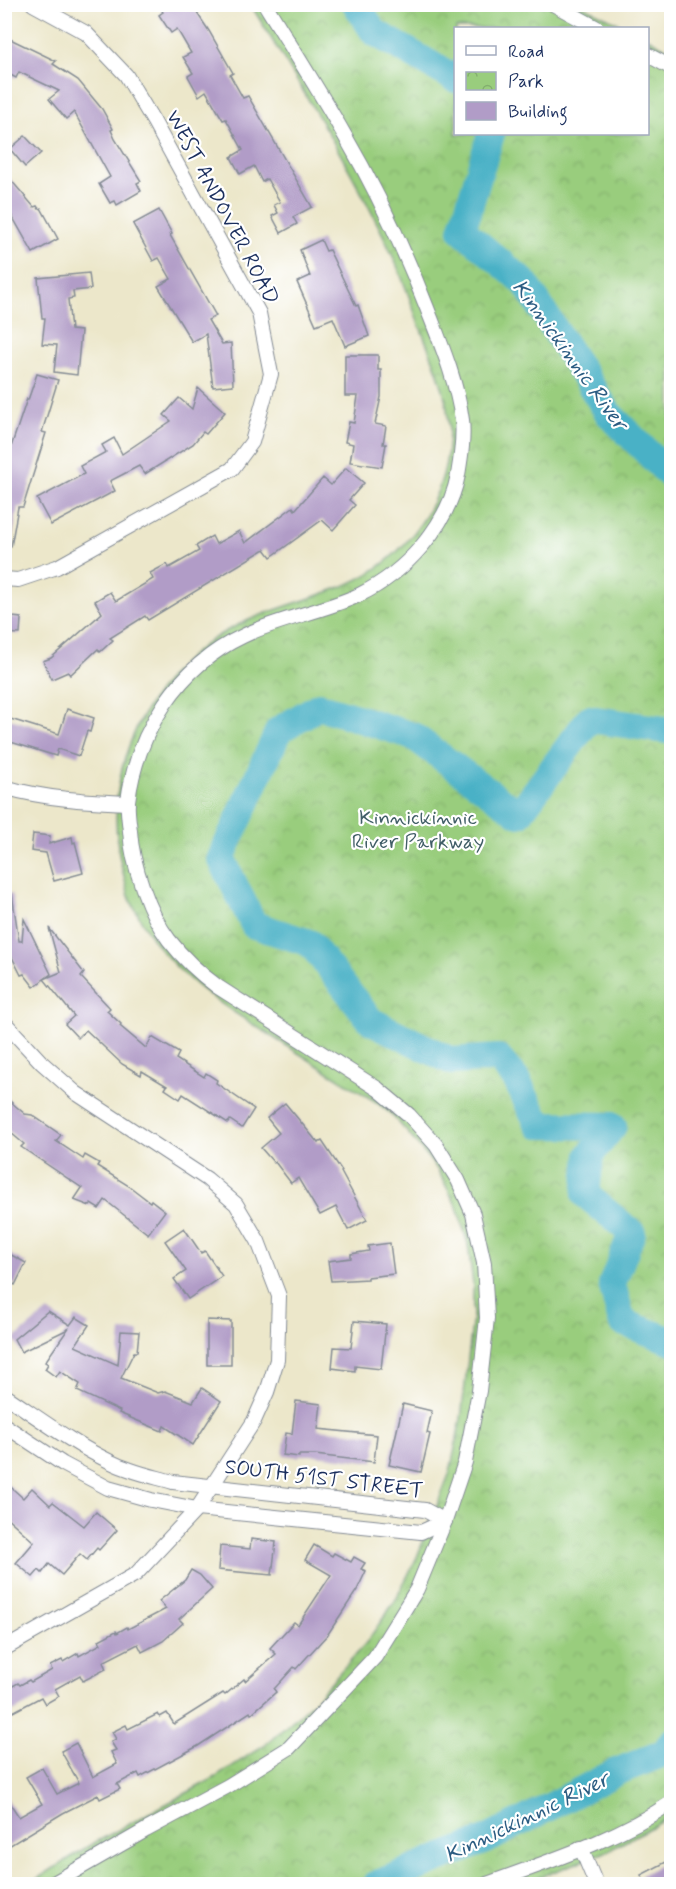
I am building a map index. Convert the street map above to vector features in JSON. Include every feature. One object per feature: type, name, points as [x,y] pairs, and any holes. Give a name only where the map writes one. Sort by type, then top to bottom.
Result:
[{"type":"street","name":"WEST ANDOVER ROAD","points":[[4,579],[18,580],[57,567],[232,469],[252,442],[271,374],[259,312],[126,75],[86,33],[33,4]]},
{"type":"street","points":[[52,1884],[228,1786],[289,1748],[375,1657],[417,1589],[445,1521],[467,1452],[479,1391],[486,1318],[484,1263],[473,1214],[458,1180],[441,1154],[409,1114],[378,1089],[218,987],[194,969],[167,938],[143,892],[130,844],[128,803],[138,757],[153,722],[170,695],[192,671],[242,636],[359,595],[387,578],[408,561],[430,536],[446,509],[457,479],[462,423],[458,397],[440,340],[413,273],[376,194],[345,137],[265,4]]},
{"type":"street","points":[[553,4],[595,27]]},
{"type":"street","points":[[649,56],[672,68]]},
{"type":"street","points":[[4,787],[24,793],[73,800],[128,803]]},
{"type":"street","points":[[4,1649],[136,1574],[197,1509],[254,1422],[267,1392],[277,1360],[279,1296],[258,1241],[236,1204],[207,1179],[76,1093],[6,1027]]},
{"type":"street","name":"SOUTH 51ST STREET","points":[[4,1395],[77,1443],[135,1472],[173,1482],[425,1510],[445,1521]]},
{"type":"street","name":"SOUTH 51ST STREET","points":[[4,1425],[63,1464],[108,1488],[151,1500],[197,1509],[421,1532],[445,1521]]},
{"type":"street","points":[[487,1884],[581,1848],[640,1821],[672,1802]]},
{"type":"street","points":[[581,1848],[596,1884]]},
{"type":"green space","name":"Kinnickinnic River Parkway","points":[[251,5],[581,5],[626,27],[454,27],[454,135],[649,135],[649,39],[671,51],[671,1816],[608,1851],[522,1884],[29,1884],[87,1847],[216,1777],[270,1741],[314,1701],[366,1643],[395,1601],[417,1557],[450,1472],[461,1419],[473,1316],[473,1285],[468,1244],[457,1207],[437,1169],[390,1113],[219,1002],[168,959],[154,941],[132,903],[122,869],[118,844],[116,819],[118,794],[128,748],[146,710],[171,675],[203,646],[235,626],[341,587],[376,569],[392,557],[418,528],[437,494],[443,475],[449,424],[444,393],[436,369],[398,268],[382,234],[309,101]]},
{"type":"building","points":[[158,4],[189,4],[209,31],[233,73],[230,75],[243,98],[248,96],[312,207],[293,217],[297,224],[281,233],[272,216],[278,213],[274,205],[280,202],[267,179],[262,182],[254,166],[240,174],[231,157],[243,150],[226,119],[223,120],[206,91],[199,96],[188,76],[193,73],[183,57],[191,53],[177,29],[171,33],[159,15],[163,12]]},
{"type":"building","points":[[4,36],[56,61],[53,64],[78,80],[102,109],[113,129],[111,130],[115,139],[141,181],[137,183],[141,191],[117,205],[115,201],[110,203],[99,184],[110,177],[74,112],[66,119],[49,99],[59,91],[19,72],[16,78],[5,72],[8,67],[4,66]]},
{"type":"building","points":[[25,136],[41,153],[25,167],[10,149]]},
{"type":"building","points":[[4,172],[34,207],[41,208],[58,239],[33,253],[12,216],[4,207]]},
{"type":"building","points":[[159,210],[172,234],[170,235],[216,316],[208,320],[222,344],[231,343],[233,385],[213,387],[206,334],[192,342],[158,286],[171,279],[159,258],[153,261],[133,224]]},
{"type":"building","points":[[321,240],[326,251],[329,250],[356,306],[358,305],[369,336],[345,346],[333,318],[316,325],[297,282],[310,276],[300,250]]},
{"type":"building","points":[[89,273],[91,289],[73,291],[74,298],[68,299],[71,330],[81,331],[77,375],[54,372],[57,345],[42,344],[45,318],[42,318],[38,278]]},
{"type":"building","points":[[345,355],[378,355],[378,370],[381,370],[381,397],[375,424],[386,426],[382,467],[350,462],[353,444],[345,442],[349,422],[354,423],[358,396],[345,396]]},
{"type":"building","points":[[37,374],[58,380],[42,432],[46,433],[23,507],[18,507],[11,547],[4,547],[4,468]]},
{"type":"building","points":[[198,388],[225,412],[206,434],[203,432],[193,444],[145,474],[139,466],[110,481],[115,491],[51,525],[37,499],[84,474],[80,466],[106,452],[102,445],[114,438],[122,454],[171,421],[164,415],[179,398],[192,409]]},
{"type":"building","points":[[346,468],[364,483],[349,500],[355,505],[333,530],[322,520],[271,557],[265,549],[148,620],[145,616],[110,638],[113,640],[100,652],[98,649],[70,675],[68,672],[52,679],[43,661],[51,658],[102,613],[95,601],[110,592],[116,601],[153,579],[150,573],[167,564],[169,568],[199,551],[196,546],[212,536],[216,544],[239,531],[245,543],[293,507],[295,510],[323,478],[331,485]]},
{"type":"building","points":[[4,616],[21,618],[20,634],[4,633]]},
{"type":"building","points":[[67,709],[94,718],[79,756],[58,749],[56,756],[4,740],[4,717],[59,734]]},
{"type":"building","points":[[33,834],[50,836],[49,844],[72,837],[83,873],[54,881],[46,853],[31,851]]},
{"type":"building","points":[[4,894],[12,894],[19,941],[22,941],[24,919],[51,974],[34,987],[24,974],[21,975],[4,941]]},
{"type":"building","points":[[49,928],[84,973],[81,977],[110,1008],[107,1011],[121,1024],[120,1026],[146,1048],[152,1037],[179,1053],[176,1059],[204,1077],[206,1073],[217,1080],[216,1083],[254,1109],[242,1128],[230,1120],[228,1123],[183,1094],[180,1099],[165,1089],[167,1086],[142,1071],[141,1075],[122,1064],[86,1030],[78,1038],[65,1024],[74,1016],[44,979],[61,972]]},
{"type":"building","points":[[4,1096],[25,1114],[32,1115],[61,1135],[56,1141],[83,1159],[85,1155],[99,1163],[97,1166],[165,1211],[148,1234],[105,1200],[99,1209],[91,1204],[90,1206],[74,1200],[82,1188],[21,1147],[24,1144],[4,1127]]},
{"type":"building","points":[[285,1103],[318,1143],[322,1141],[342,1171],[367,1220],[348,1230],[336,1207],[320,1215],[298,1178],[291,1183],[261,1148],[279,1133],[267,1118]]},
{"type":"building","points":[[184,1228],[201,1253],[205,1251],[222,1276],[188,1299],[174,1279],[186,1271],[165,1241]]},
{"type":"building","points":[[390,1243],[394,1274],[368,1277],[368,1279],[331,1281],[328,1261],[351,1258],[351,1254],[369,1251],[368,1246]]},
{"type":"building","points":[[4,1251],[26,1263],[15,1285],[4,1279]]},
{"type":"building","points":[[48,1311],[70,1325],[76,1317],[89,1325],[75,1346],[118,1365],[121,1331],[139,1332],[137,1352],[134,1352],[121,1378],[158,1393],[165,1391],[193,1402],[202,1388],[221,1401],[193,1445],[164,1426],[162,1431],[119,1413],[120,1411],[77,1391],[80,1384],[60,1371],[56,1377],[45,1369],[48,1364],[45,1362],[68,1329],[21,1352],[14,1339]]},
{"type":"building","points":[[207,1320],[231,1321],[231,1365],[207,1365]]},
{"type":"building","points":[[354,1321],[386,1324],[381,1369],[355,1366],[355,1371],[332,1368],[334,1347],[351,1348]]},
{"type":"building","points":[[296,1401],[321,1404],[318,1429],[377,1435],[374,1462],[315,1455],[299,1455],[299,1457],[283,1455],[286,1433],[292,1434]]},
{"type":"building","points":[[403,1404],[432,1411],[427,1433],[430,1434],[421,1472],[389,1465]]},
{"type":"building","points":[[4,1481],[23,1498],[32,1488],[50,1505],[53,1502],[84,1526],[96,1512],[117,1530],[87,1560],[80,1554],[62,1575],[49,1564],[42,1573],[39,1570],[33,1577],[16,1563],[34,1542],[4,1515]]},
{"type":"building","points":[[251,1539],[276,1542],[272,1575],[218,1570],[220,1546],[250,1549]]},
{"type":"building","points":[[314,1545],[332,1556],[334,1553],[351,1562],[354,1557],[365,1563],[361,1569],[366,1571],[357,1590],[328,1634],[274,1689],[276,1692],[251,1714],[250,1712],[198,1746],[140,1777],[138,1773],[117,1784],[120,1789],[100,1799],[98,1795],[63,1813],[4,1849],[4,1794],[19,1817],[42,1804],[26,1777],[42,1768],[57,1794],[79,1783],[61,1751],[76,1743],[93,1777],[117,1764],[111,1752],[116,1750],[111,1742],[116,1739],[112,1732],[126,1725],[128,1729],[158,1714],[160,1717],[167,1713],[174,1724],[223,1693],[225,1695],[276,1654],[270,1648],[294,1622],[298,1625],[331,1575],[305,1560]]},
{"type":"building","points":[[191,1570],[200,1575],[212,1589],[179,1619],[183,1623],[163,1641],[142,1652],[138,1644],[103,1662],[106,1669],[83,1681],[80,1675],[55,1689],[59,1696],[45,1704],[41,1697],[13,1712],[4,1697],[4,1691],[18,1683],[20,1685],[29,1680],[31,1682],[52,1670],[50,1666],[62,1660],[63,1662],[78,1653],[79,1656],[101,1644],[99,1640],[116,1631],[117,1633],[127,1627],[128,1629],[166,1609],[159,1601],[185,1580]]},
{"type":"building","points":[[668,1861],[672,1868],[672,1884],[646,1884],[641,1875]]},
{"type":"waterway","name":"Kinnickinnic River","points":[[356,4],[374,32],[454,78]]},
{"type":"waterway","name":"Kinnickinnic River","points":[[491,135],[462,230],[525,283],[609,414],[672,477]]},
{"type":"waterway","name":"Kinnickinnic River","points":[[672,731],[589,719],[519,814],[413,736],[319,706],[279,730],[221,858],[254,925],[310,943],[371,1021],[452,1061],[498,1058],[516,1079],[539,1125],[613,1126],[590,1155],[586,1195],[632,1233],[612,1284],[622,1322],[672,1341]]},
{"type":"waterway","name":"Kinnickinnic River","points":[[377,1884],[488,1839],[616,1772],[664,1753],[672,1742]]}]
